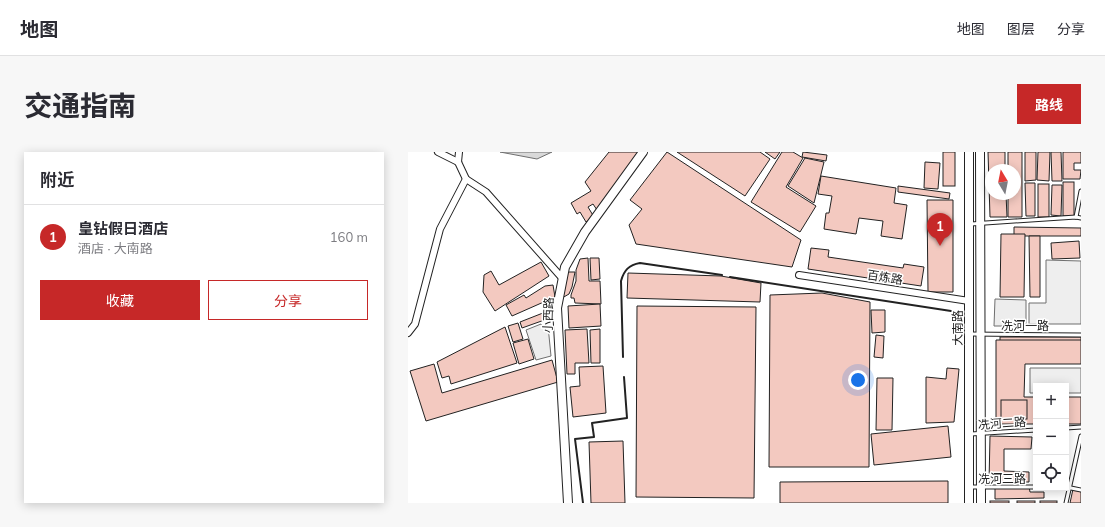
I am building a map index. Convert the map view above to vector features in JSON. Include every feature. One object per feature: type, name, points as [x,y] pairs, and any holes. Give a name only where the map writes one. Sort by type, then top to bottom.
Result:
[{"type":"street","points":[[438,152],[458,162]]},
{"type":"street","points":[[459,152],[458,162],[466,179],[486,192],[563,279]]},
{"type":"street","name":"小西路","points":[[568,503],[558,308],[565,267],[585,232],[642,152]]},
{"type":"street","name":"大南路","points":[[969,152],[969,503]]},
{"type":"street","name":"大南路","points":[[980,152],[981,503]]},
{"type":"street","points":[[408,333],[415,324],[440,229],[466,179]]},
{"type":"street","name":"百炼路","points":[[799,275],[969,301]]},
{"type":"lane","points":[[1076,217],[1081,191]]},
{"type":"lane","points":[[969,224],[1076,217],[1081,218]]},
{"type":"lane","name":"冼河一路","points":[[969,334],[1081,334]]},
{"type":"lane","points":[[1069,428],[1081,427]]},
{"type":"lane","name":"冼河二路","points":[[969,434],[1033,430]]},
{"type":"lane","points":[[1069,483],[1081,436]]},
{"type":"lane","name":"冼河三路","points":[[969,487],[1033,487]]},
{"type":"lane","points":[[1069,487],[1081,490]]},
{"type":"lane","points":[[1066,503],[1068,491]]},
{"type":"shaded area","points":[[500,152],[552,152],[537,159]]},
{"type":"shaded area","points":[[1046,260],[1081,261],[1081,324],[1029,324],[1029,303],[1046,303]]},
{"type":"shaded area","points":[[995,299],[1026,300],[1026,326],[994,326]]},
{"type":"shaded area","points":[[541,324],[542,327],[548,326],[551,356],[536,360],[526,330]]},
{"type":"shaded area","points":[[1030,368],[1081,368],[1081,393],[1069,393],[1069,383],[1033,383],[1033,393],[1030,393]]},
{"type":"building","points":[[609,152],[640,152],[597,210],[593,204],[588,207],[594,217],[586,222],[580,212],[577,214],[571,203],[591,191],[585,182]]},
{"type":"building","points":[[667,152],[801,240],[792,267],[636,244],[629,225],[642,209],[630,200]]},
{"type":"building","points":[[677,152],[760,152],[770,159],[745,196]]},
{"type":"building","points":[[765,152],[780,152],[775,159]]},
{"type":"building","points":[[782,152],[793,152],[803,158],[786,187],[816,206],[800,232],[751,202]]},
{"type":"building","points":[[803,152],[827,155],[826,161],[802,157]]},
{"type":"building","points":[[943,152],[955,152],[955,186],[943,186]]},
{"type":"building","points":[[988,152],[1005,152],[1005,164],[988,164]]},
{"type":"building","points":[[1008,152],[1022,152],[1022,217],[1008,217],[1008,200],[1021,200],[1021,164],[1008,164]]},
{"type":"building","points":[[1025,152],[1036,152],[1036,180],[1025,181]]},
{"type":"building","points":[[1038,152],[1050,152],[1049,181],[1037,180]]},
{"type":"building","points":[[1051,152],[1061,152],[1062,181],[1052,181]]},
{"type":"building","points":[[1063,152],[1081,152],[1081,163],[1074,163],[1074,170],[1081,170],[1080,179],[1063,179]]},
{"type":"building","points":[[805,158],[824,162],[814,203],[788,186]]},
{"type":"building","points":[[925,162],[940,163],[938,189],[924,188]]},
{"type":"building","points":[[821,176],[896,188],[894,203],[907,205],[902,239],[881,236],[883,221],[859,218],[856,234],[824,229],[826,213],[829,213],[832,196],[818,194]]},
{"type":"building","points":[[1063,182],[1074,182],[1074,216],[1063,216]]},
{"type":"building","points":[[1025,183],[1035,183],[1035,216],[1026,216]]},
{"type":"building","points":[[1038,184],[1049,184],[1049,217],[1038,217]]},
{"type":"building","points":[[1052,185],[1062,185],[1061,216],[1051,215]]},
{"type":"building","points":[[898,186],[950,193],[949,199],[898,192]]},
{"type":"building","points":[[927,200],[953,200],[953,292],[928,292]]},
{"type":"building","points":[[989,200],[1006,200],[1007,217],[990,217]]},
{"type":"building","points":[[1014,227],[1081,228],[1081,236],[1014,236]]},
{"type":"building","points":[[1001,234],[1025,234],[1024,297],[1000,297]]},
{"type":"building","points":[[1029,236],[1040,236],[1040,297],[1030,297]]},
{"type":"building","points":[[1079,241],[1080,258],[1052,259],[1051,243]]},
{"type":"building","points":[[811,248],[829,250],[828,257],[903,268],[904,264],[924,267],[921,286],[808,269]]},
{"type":"building","points":[[588,258],[589,281],[600,281],[601,304],[575,303],[574,298],[571,298],[576,281],[576,270],[580,259]]},
{"type":"building","points":[[590,258],[599,258],[600,279],[591,280]]},
{"type":"building","points":[[541,262],[549,276],[495,311],[483,292],[484,275],[491,271],[499,285]]},
{"type":"building","points":[[567,272],[575,272],[569,294],[562,298]]},
{"type":"building","points":[[628,273],[721,276],[761,283],[760,302],[627,298]]},
{"type":"building","points":[[553,285],[555,297],[512,316],[506,305],[524,295],[526,298],[545,286]]},
{"type":"building","points":[[822,293],[870,302],[869,467],[769,467],[770,295]]},
{"type":"building","points":[[600,304],[601,326],[569,328],[568,306]]},
{"type":"building","points":[[637,306],[756,307],[754,498],[636,497]]},
{"type":"building","points":[[871,310],[885,310],[885,332],[872,333]]},
{"type":"building","points":[[548,311],[550,318],[522,328],[520,322]]},
{"type":"building","points":[[518,323],[523,339],[513,342],[508,326]]},
{"type":"building","points":[[505,327],[517,363],[451,384],[449,376],[442,378],[437,362]]},
{"type":"building","points":[[587,329],[589,363],[575,363],[575,374],[567,374],[565,330]]},
{"type":"building","points":[[600,329],[600,363],[591,363],[590,330]]},
{"type":"building","points":[[876,335],[884,336],[883,358],[874,357]]},
{"type":"building","points":[[1000,337],[1081,337],[1081,359],[1000,359]]},
{"type":"building","points":[[528,339],[534,359],[519,364],[513,343]]},
{"type":"building","points":[[996,340],[1081,340],[1081,364],[1025,364],[1024,397],[1033,397],[1033,424],[996,424]]},
{"type":"building","points":[[552,360],[558,382],[426,421],[410,371],[434,364],[442,393]]},
{"type":"building","points":[[603,366],[606,413],[573,417],[570,387],[580,386],[579,367]]},
{"type":"building","points":[[947,368],[959,369],[954,422],[926,423],[926,377],[946,379]]},
{"type":"building","points":[[877,378],[893,378],[892,430],[876,430]]},
{"type":"building","points":[[1069,397],[1081,397],[1081,424],[1069,424]]},
{"type":"building","points":[[1001,400],[1027,400],[1027,419],[1001,419]]},
{"type":"building","points":[[948,426],[951,457],[874,465],[871,434]]},
{"type":"building","points":[[990,436],[1032,437],[1031,449],[1004,449],[1004,471],[1029,472],[1029,482],[989,482]]},
{"type":"building","points":[[623,441],[625,503],[591,503],[589,442]]},
{"type":"building","points":[[948,481],[948,503],[780,503],[780,482]]},
{"type":"building","points":[[1029,486],[1030,492],[1044,492],[1044,498],[995,499],[995,487]]},
{"type":"building","points":[[1073,489],[1081,490],[1081,503],[1070,503]]},
{"type":"building","points":[[990,501],[1009,501],[1009,503],[990,503]]},
{"type":"building","points":[[1017,501],[1035,501],[1035,503],[1017,503]]},
{"type":"building","points":[[1040,501],[1057,501],[1057,503],[1040,503]]},
{"type":"wall","points":[[623,357],[621,281],[628,269],[633,265],[640,263],[722,275]]},
{"type":"wall","points":[[730,277],[951,311]]},
{"type":"wall","points":[[583,503],[575,439],[594,437],[592,423],[627,418],[624,377]]},
{"type":"place","name":"皇钻假日酒店","points":[[940,246]]}]
